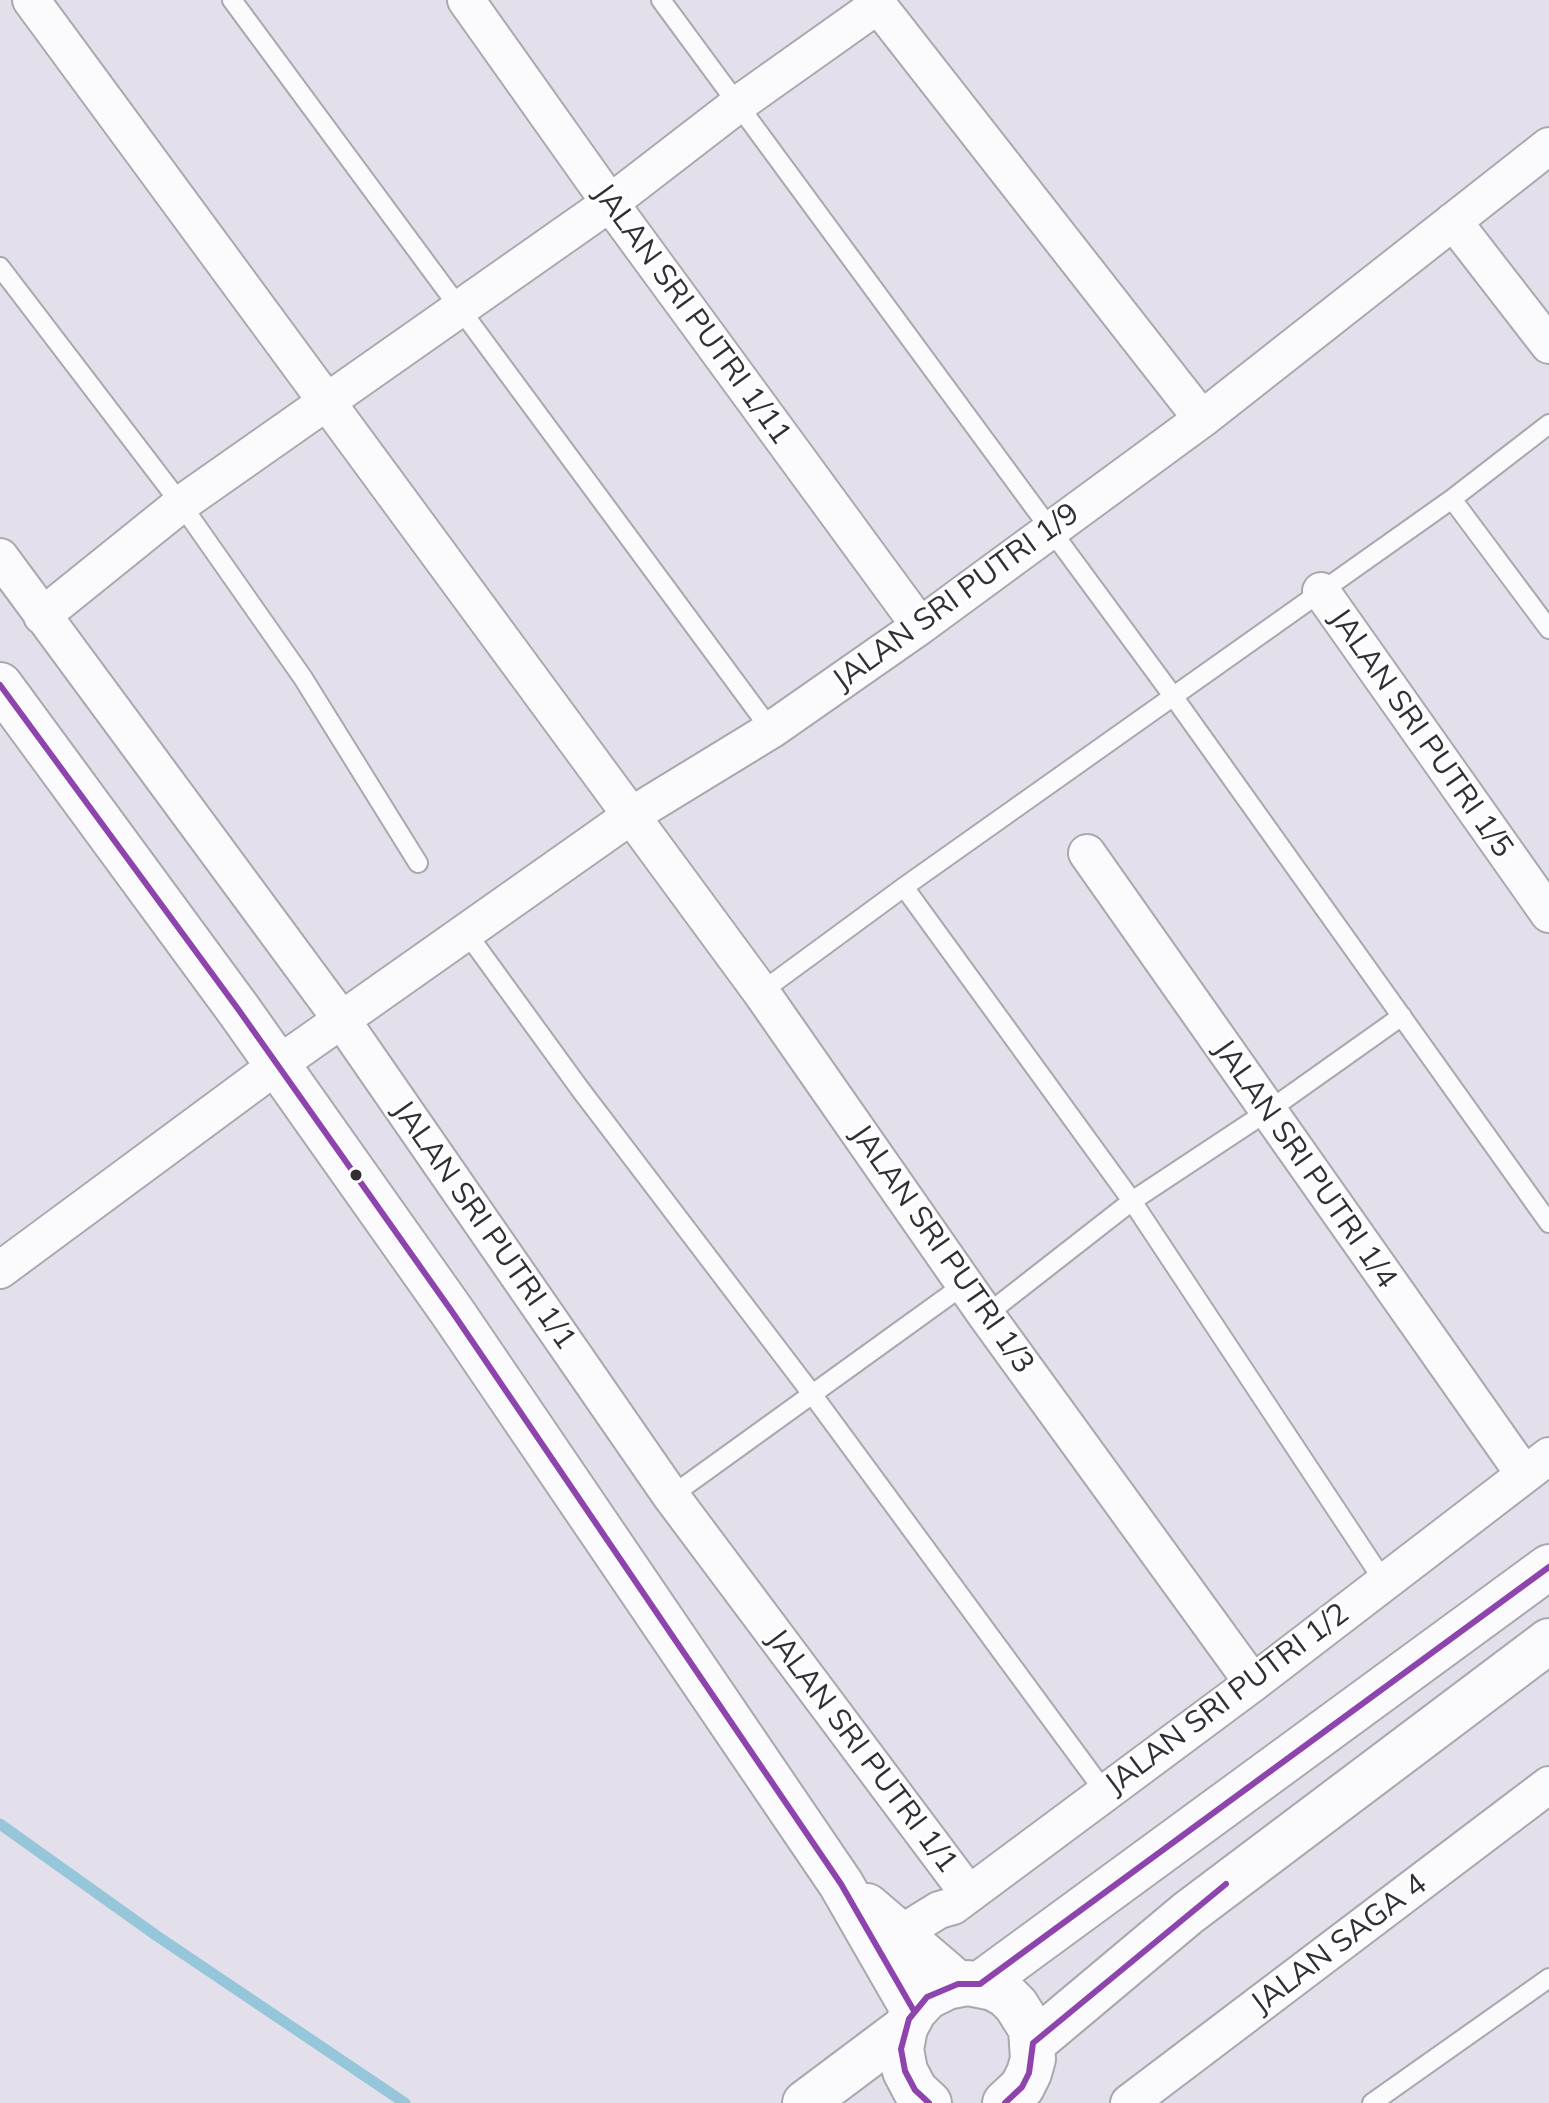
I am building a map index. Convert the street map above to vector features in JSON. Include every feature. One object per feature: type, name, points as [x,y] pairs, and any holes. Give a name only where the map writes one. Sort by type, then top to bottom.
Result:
[{"type":"main road","points":[[0,685],[229,997],[453,1313],[841,1884],[910,2019],[901,2049],[905,2071],[915,2090],[929,2103]]},
{"type":"main road","points":[[805,2103],[910,2019],[927,1997],[969,1984],[1549,1567]]},
{"type":"main road","points":[[1033,2043],[1188,1913],[1549,1641]]},
{"type":"main road","points":[[841,1884],[900,1934],[969,1984],[1006,1995],[1016,2005],[1031,2029],[1033,2043],[1029,2073],[1011,2101]]},
{"type":"street","name":"JALAN SRI PUTRI 1/3","points":[[31,0],[326,405],[761,992],[986,1315],[1253,1683]]},
{"type":"street","name":"JALAN SRI PUTRI 1/11","points":[[466,0],[610,203],[920,626]]},
{"type":"street","points":[[42,616],[181,504],[610,203],[876,3],[1202,419]]},
{"type":"street","name":"JALAN SRI PUTRI 1/9","points":[[0,1270],[341,1019],[632,815],[771,730],[920,626],[1202,419],[1549,146]]},
{"type":"street","points":[[1453,221],[1549,345]]},
{"type":"street","name":"JALAN SRI PUTRI 1/1","points":[[0,557],[341,1019],[671,1496],[968,1893]]},
{"type":"street","name":"JALAN SRI PUTRI 1/5","points":[[1321,591],[1548,909]]},
{"type":"street","name":"JALAN SRI PUTRI 1/4","points":[[1087,853],[1268,1111],[1536,1465]]},
{"type":"street","name":"JALAN SRI PUTRI 1/2","points":[[900,1934],[939,1910],[953,1906],[1253,1683],[1536,1465]]},
{"type":"street","name":"JALAN SAGA 4","points":[[1129,2103],[1543,1802]]},
{"type":"lane","points":[[232,0],[771,730]]},
{"type":"lane","points":[[661,0],[1173,696],[1549,1223]]},
{"type":"lane","points":[[0,267],[181,504],[303,678],[418,863]]},
{"type":"lane","points":[[761,992],[904,887],[1452,499],[1549,424]]},
{"type":"lane","points":[[1452,499],[1549,629]]},
{"type":"lane","points":[[904,887],[1132,1201],[1383,1580]]},
{"type":"lane","points":[[466,932],[1104,1791]]},
{"type":"lane","points":[[986,1315],[1132,1201],[1268,1111],[1402,1016]]},
{"type":"lane","points":[[671,1496],[965,1284]]},
{"type":"lane","points":[[1372,2103],[1549,1978]]},
{"type":"waterway","points":[[0,1824],[157,1936],[405,2103]]},
{"type":"transit line","points":[[0,685],[238,1009],[453,1313],[841,1884],[914,2011]]},
{"type":"transit line","points":[[929,2103],[915,2090],[905,2071],[901,2049],[909,2019],[927,1997],[958,1984],[980,1984],[1549,1567]]},
{"type":"transit line","points":[[1005,2103],[1022,2087],[1029,2073],[1033,2043],[1226,1884]]}]
